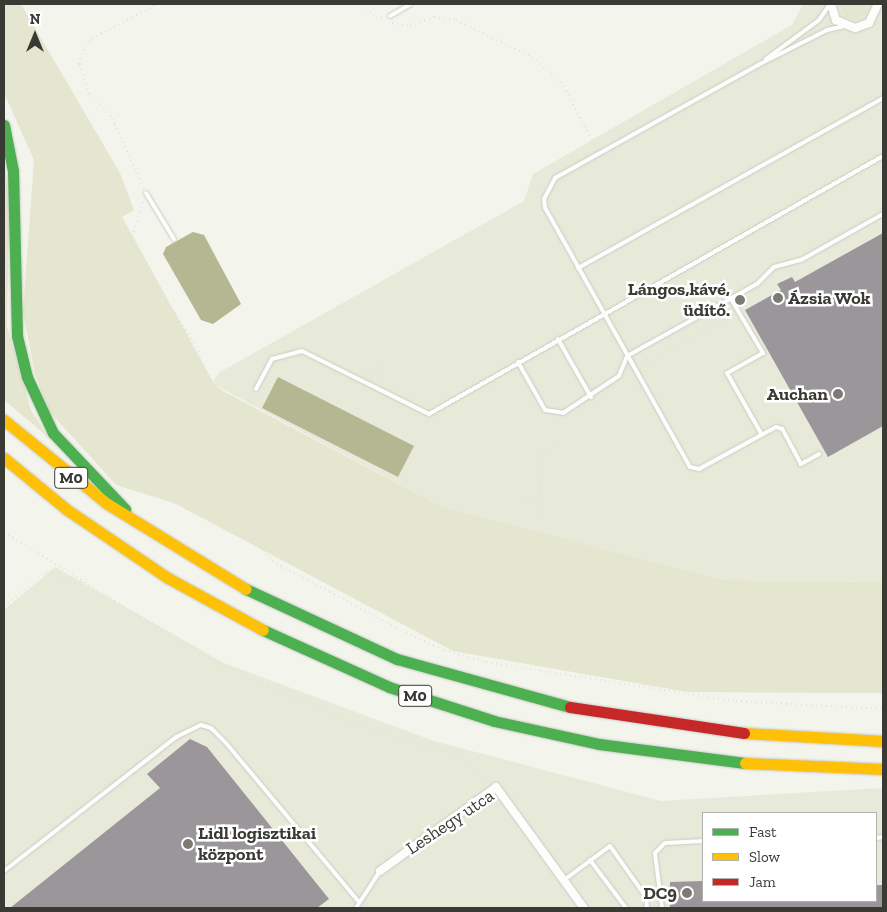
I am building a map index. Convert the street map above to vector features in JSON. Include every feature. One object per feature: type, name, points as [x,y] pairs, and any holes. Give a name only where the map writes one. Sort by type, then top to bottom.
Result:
[{"type":"highway","points":[[4,125],[13,171],[16,336],[27,377],[53,433],[144,529]]},
{"type":"highway","name":"M0","points":[[4,420],[70,477],[144,529],[245,589],[342,637],[469,682],[642,722],[761,734],[883,740]]},
{"type":"highway","name":"M0","points":[[4,458],[66,509],[168,578],[295,647],[389,687],[494,720],[599,744],[748,763],[883,769]]},
{"type":"street","points":[[830,4],[836,20],[847,26],[862,26],[879,6]]},
{"type":"street","name":"Leshegy utca","points":[[380,871],[496,787],[584,908]]},
{"type":"lane","points":[[390,16],[411,4]]},
{"type":"lane","points":[[758,65],[819,20],[830,4]]},
{"type":"lane","points":[[819,454],[801,464],[780,427],[699,470],[690,467],[545,208],[544,200],[555,178],[758,65],[827,30],[847,26]]},
{"type":"lane","points":[[578,268],[883,98]]},
{"type":"lane","points":[[256,389],[272,359],[302,350],[429,414],[603,312],[883,156]]},
{"type":"lane","points":[[146,192],[174,239]]},
{"type":"lane","points":[[518,362],[545,410],[562,413],[591,397],[619,376],[627,356],[732,298],[765,278],[774,267],[801,260],[883,214]]},
{"type":"lane","points":[[732,298],[763,353],[727,373],[762,435]]},
{"type":"lane","points":[[558,339],[591,397]]},
{"type":"lane","points":[[4,871],[176,737],[201,725],[211,728],[226,743],[359,902]]},
{"type":"lane","points":[[662,908],[655,853],[666,843],[702,841]]},
{"type":"lane","points":[[564,880],[610,846],[646,897],[647,908]]},
{"type":"lane","points":[[590,860],[626,908]]},
{"type":"lane","points":[[356,908],[380,871]]},
{"type":"path","points":[[157,4],[92,39],[85,45],[79,64],[89,94],[111,116],[146,192],[132,238],[150,275],[199,351],[205,380],[228,423],[234,450],[236,498],[254,538],[272,561],[421,639],[486,662],[710,698],[883,709]]},
{"type":"path","points":[[362,4],[376,18],[390,16]]},
{"type":"path","points":[[382,17],[397,26],[410,26],[434,17],[456,20],[532,57],[561,82],[599,153]]},
{"type":"path","points":[[634,369],[739,311]]},
{"type":"path","points":[[370,383],[386,356]]},
{"type":"path","points":[[542,516],[538,457],[567,439]]},
{"type":"path","points":[[524,500],[541,500]]},
{"type":"path","points":[[4,532],[82,582],[210,659],[277,691],[375,730],[455,754],[496,787]]},
{"type":"path","points":[[4,606],[46,572],[76,584],[82,582]]},
{"type":"shaded area","points":[[4,4],[21,4],[120,173],[134,210],[122,217],[215,385],[440,506],[723,580],[883,582],[883,693],[687,692],[453,651],[174,503],[116,485],[49,411],[35,374],[23,312],[34,160],[4,93]]},
{"type":"shaded area","points":[[803,4],[883,4],[883,582],[723,580],[440,506],[215,385],[214,379],[220,372],[524,201],[533,174],[792,25]]},
{"type":"shaded area","points":[[839,4],[870,4],[866,14],[856,20],[845,17]]},
{"type":"shaded area","points":[[4,152],[9,207],[7,326],[31,410],[49,438],[4,400]]},
{"type":"shaded area","points":[[193,232],[204,235],[241,304],[213,324],[201,320],[163,254],[166,247]]},
{"type":"shaded area","points":[[278,377],[414,446],[398,477],[262,408]]},
{"type":"shaded area","points":[[55,567],[224,663],[434,741],[661,801],[883,788],[883,908],[4,908],[4,610]]},
{"type":"building","name":"Auchan","points":[[883,233],[883,426],[828,457],[745,310],[781,290],[777,284],[792,277],[795,282]]},
{"type":"building","name":"Lidl logisztikai központ","points":[[190,739],[207,747],[329,899],[317,908],[10,908],[160,788],[147,774]]},
{"type":"building","name":"DC9","points":[[702,881],[702,902],[877,902],[877,885],[883,885],[883,908],[670,908],[670,882]]},
{"type":"traffic: fast","points":[[4,125],[13,171],[17,336],[27,377],[53,433],[125,509]]},
{"type":"traffic: fast","points":[[246,589],[397,659],[570,707]]},
{"type":"traffic: fast","points":[[263,630],[389,687],[494,721],[599,744],[745,763]]},
{"type":"traffic: slow","points":[[4,420],[106,503],[246,589]]},
{"type":"traffic: slow","points":[[4,458],[66,509],[168,578],[263,630]]},
{"type":"traffic: slow","points":[[744,733],[883,741]]},
{"type":"traffic: slow","points":[[745,763],[883,769]]},
{"type":"traffic: jam","points":[[570,707],[744,733]]},
{"type":"place","name":"Ázsia Wok","points":[[778,298]]},
{"type":"place","name":"Lángos,kávé, üdítő.","points":[[740,300]]},
{"type":"place","name":"Auchan","points":[[838,394]]},
{"type":"place","name":"Lidl logisztikai központ","points":[[188,844]]},
{"type":"place","name":"DC9","points":[[687,893]]}]
